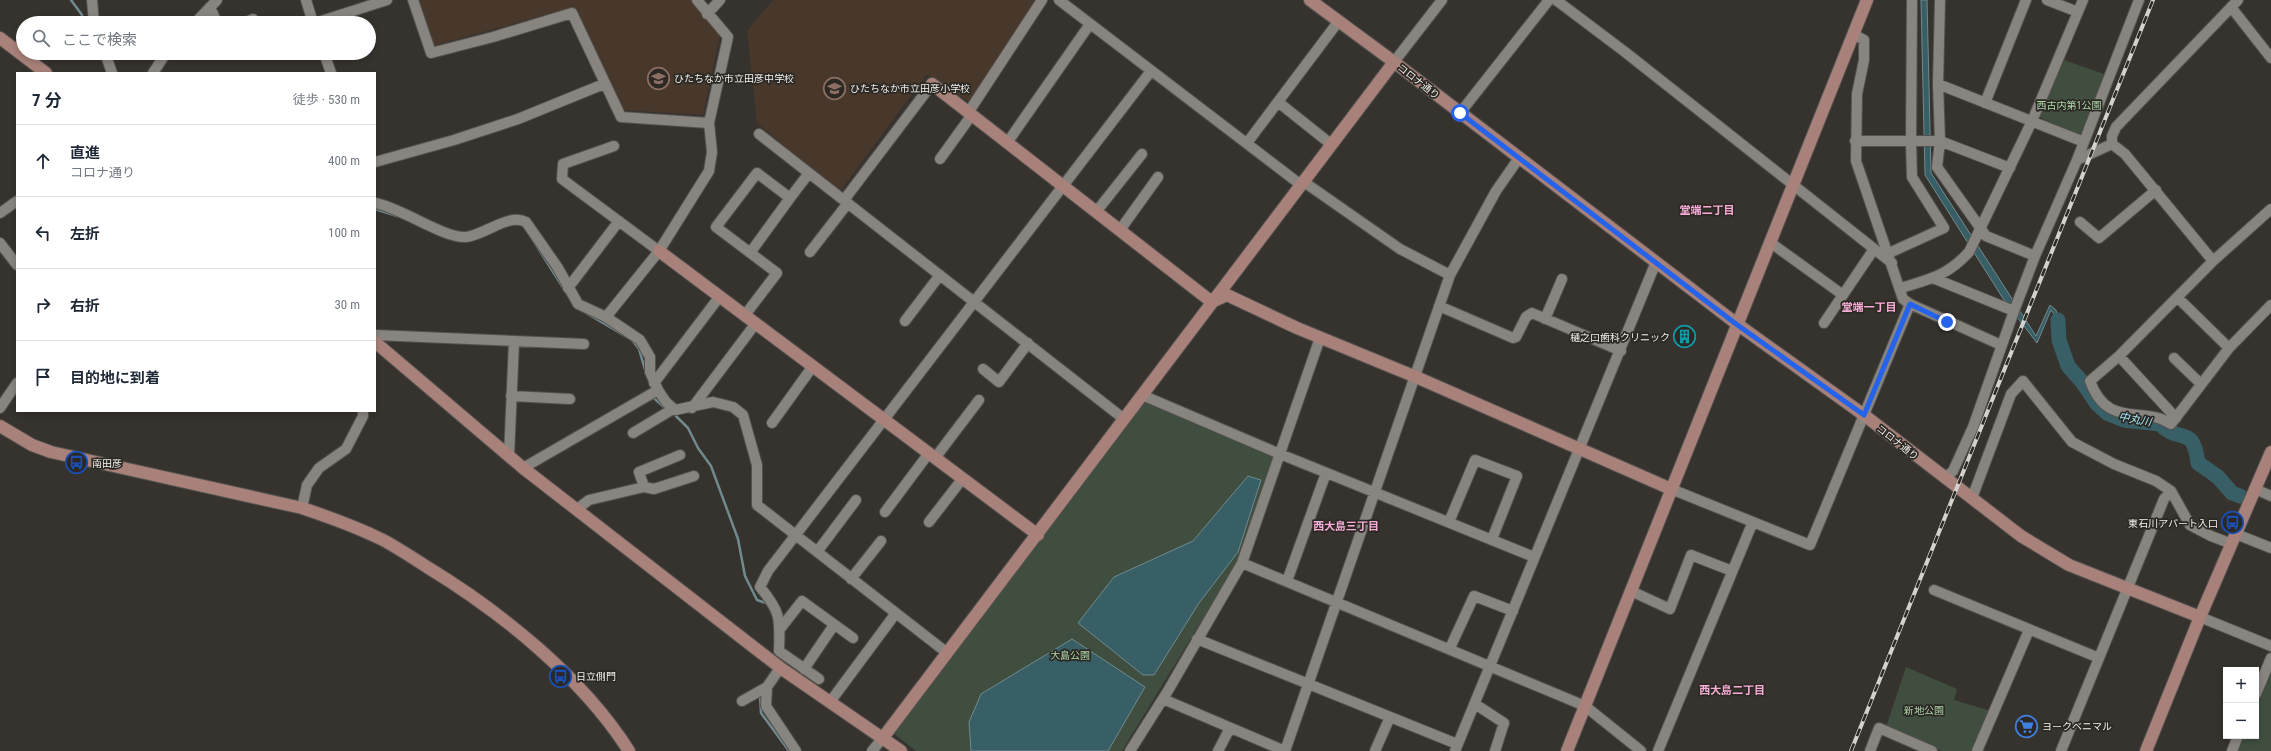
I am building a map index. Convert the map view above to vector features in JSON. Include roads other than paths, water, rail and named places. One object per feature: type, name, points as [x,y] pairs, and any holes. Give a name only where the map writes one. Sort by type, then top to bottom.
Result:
[{"type":"street","points":[[92,0],[93,16]]},
{"type":"street","points":[[306,0],[312,16]]},
{"type":"street","points":[[336,16],[387,0]]},
{"type":"street","points":[[413,0],[432,52],[493,37],[572,13],[604,84],[622,117],[709,123]]},
{"type":"street","points":[[606,317],[659,251],[709,171],[712,152],[709,123],[728,37],[707,14],[697,0]]},
{"type":"street","points":[[707,14],[720,0]]},
{"type":"street","points":[[940,159],[1042,0]]},
{"type":"street","points":[[1059,0],[1246,143],[1303,184],[1400,249],[1450,275]]},
{"type":"street","name":"コロナ通り","points":[[1310,0],[1394,62],[1736,324],[1864,415],[2021,536],[2069,565],[2200,617]]},
{"type":"street","points":[[872,751],[1142,395],[1216,300],[1442,0]]},
{"type":"street","points":[[1460,113],[1549,0]]},
{"type":"street","points":[[1556,0],[1892,263]]},
{"type":"street","points":[[1567,751],[1736,324],[1771,243],[1793,184],[1867,0]]},
{"type":"street","points":[[1889,253],[1944,228],[1912,177],[1912,0]]},
{"type":"street","points":[[1940,0],[1938,84],[1940,141],[1938,167],[1986,236],[2035,256]]},
{"type":"street","points":[[1985,103],[2026,0]]},
{"type":"street","points":[[2046,0],[2078,12]]},
{"type":"street","points":[[1901,288],[1933,278],[1956,266],[1969,252],[1981,230],[2032,121],[2083,0]]},
{"type":"street","points":[[1945,478],[1953,471],[1973,427],[2014,310],[2035,256],[2077,160],[2139,0]]},
{"type":"street","points":[[202,16],[214,4]]},
{"type":"street","points":[[214,4],[216,16]]},
{"type":"street","points":[[2112,144],[2112,136],[2116,127],[2234,4],[2271,58]]},
{"type":"street","points":[[1246,143],[1338,22]]},
{"type":"street","points":[[1007,143],[1090,24]]},
{"type":"street","points":[[1853,34],[1864,40],[1864,60],[1857,94],[1855,141],[1856,161],[1904,299],[1910,304],[2001,345]]},
{"type":"street","points":[[0,38],[16,50]]},
{"type":"street","points":[[29,60],[45,72]]},
{"type":"street","points":[[107,60],[112,72]]},
{"type":"street","points":[[154,72],[161,60]]},
{"type":"street","points":[[326,60],[331,72]]},
{"type":"street","points":[[819,679],[779,651],[780,629],[776,607],[760,587],[768,571],[1151,70]]},
{"type":"street","points":[[376,162],[454,140],[518,119],[604,84]]},
{"type":"street","points":[[810,252],[932,84],[1208,299],[1216,300],[1227,295],[1320,338],[1416,377],[1671,490],[1752,524],[1810,545],[1910,304]]},
{"type":"street","points":[[1938,84],[2084,142]]},
{"type":"street","points":[[1278,102],[1332,145]]},
{"type":"street","points":[[759,134],[1124,419]]},
{"type":"street","points":[[1855,141],[1940,141],[2010,168]]},
{"type":"street","points":[[2077,160],[2112,144]]},
{"type":"street","points":[[2112,144],[2125,154],[2213,261]]},
{"type":"street","points":[[614,146],[563,164],[562,179],[1038,534]]},
{"type":"street","points":[[1096,212],[1142,154]]},
{"type":"street","points":[[1163,699],[1285,751],[1416,377],[1450,275],[1496,191],[1519,158]]},
{"type":"street","points":[[745,315],[777,273],[716,227],[757,173],[790,198]]},
{"type":"street","points":[[750,253],[809,173]]},
{"type":"street","points":[[1120,230],[1158,177]]},
{"type":"street","points":[[2080,222],[2099,238],[2156,190]]},
{"type":"street","points":[[0,213],[16,202]]},
{"type":"street","points":[[376,203],[392,207],[455,237],[477,234],[509,221],[520,219],[526,222],[558,268],[578,304],[606,317],[640,340],[650,357],[650,372],[656,386],[673,409]]},
{"type":"street","points":[[2271,209],[2213,261],[2119,356],[2090,381],[2093,389],[2111,409],[2126,414],[2164,419],[2171,424],[2229,348],[2271,305]]},
{"type":"street","points":[[568,288],[619,221]]},
{"type":"street","points":[[0,243],[16,264]]},
{"type":"street","points":[[1771,243],[1843,296]]},
{"type":"street","points":[[1824,323],[1874,250]]},
{"type":"street","points":[[1197,640],[1390,717],[1456,748],[1656,262]]},
{"type":"street","points":[[905,321],[940,275]]},
{"type":"street","points":[[1933,278],[2014,310]]},
{"type":"street","points":[[1545,319],[1562,279]]},
{"type":"street","points":[[523,468],[656,386],[720,296]]},
{"type":"street","points":[[2178,298],[2229,348]]},
{"type":"street","points":[[1439,306],[1510,338],[1516,337],[1528,314],[1532,313],[1620,352]]},
{"type":"street","points":[[692,408],[756,324]]},
{"type":"street","points":[[376,335],[584,344]]},
{"type":"street","points":[[1130,751],[1163,699],[1242,564],[1320,338]]},
{"type":"street","points":[[509,456],[514,342]]},
{"type":"street","points":[[376,343],[523,468],[780,668],[901,751]]},
{"type":"street","points":[[983,369],[999,382],[1028,343]]},
{"type":"street","points":[[2119,356],[2176,418]]},
{"type":"street","points":[[2174,358],[2201,384]]},
{"type":"street","points":[[772,423],[812,366]]},
{"type":"street","points":[[1972,498],[2011,394],[2024,381],[2072,442],[2114,464],[2156,481],[2171,491],[2190,525],[2211,536],[2234,539],[2252,538],[2271,548]]},
{"type":"street","points":[[0,408],[14,392]]},
{"type":"street","points":[[1142,395],[1280,454],[1534,557]]},
{"type":"street","points":[[511,396],[570,399]]},
{"type":"street","points":[[885,512],[979,400]]},
{"type":"street","points":[[633,433],[673,409],[692,408],[713,402],[733,407],[743,416],[757,465],[757,505],[850,579],[946,652]]},
{"type":"street","points":[[302,508],[307,485],[319,468],[346,449],[363,416],[363,412]]},
{"type":"street","points":[[0,426],[32,446],[51,452],[302,508],[339,521],[384,540],[491,609],[584,692],[629,751]]},
{"type":"street","points":[[2146,751],[2200,617],[2271,452]]},
{"type":"street","points":[[644,486],[639,472],[680,455]]},
{"type":"street","points":[[1449,522],[1475,460],[1517,476],[1492,539]]},
{"type":"street","points":[[1287,581],[1326,473]]},
{"type":"street","points":[[577,509],[589,500],[644,486],[654,489],[694,476]]},
{"type":"street","points":[[929,522],[963,478]]},
{"type":"street","points":[[2255,489],[2271,496]]},
{"type":"street","points":[[2061,751],[2164,500],[2171,491]]},
{"type":"street","points":[[816,552],[856,500]]},
{"type":"street","points":[[1658,751],[1752,524]]},
{"type":"street","points":[[850,579],[881,541]]},
{"type":"street","points":[[1630,591],[1670,609],[1691,555],[1732,571]]},
{"type":"street","points":[[1242,564],[1450,648],[1585,706],[1641,751]]},
{"type":"street","points":[[1934,590],[2099,658]]},
{"type":"street","points":[[1450,648],[1474,596],[1513,611]]},
{"type":"street","points":[[780,629],[802,601],[853,638]]},
{"type":"street","points":[[830,702],[896,613]]},
{"type":"street","points":[[2200,617],[2271,646]]},
{"type":"street","points":[[804,669],[834,625]]},
{"type":"street","points":[[1977,751],[2030,630]]},
{"type":"street","points":[[2259,687],[2271,658]]},
{"type":"street","points":[[742,701],[767,687],[780,668]]},
{"type":"street","points":[[767,687],[766,706],[796,751]]},
{"type":"street","points":[[1475,704],[1504,723],[1495,751]]},
{"type":"street","points":[[1375,751],[1390,717]]},
{"type":"street","points":[[1218,751],[1230,728]]},
{"type":"street","points":[[1870,751],[1879,728],[1932,751]]},
{"type":"street","points":[[2232,751],[2237,739]]},
{"type":"water","points":[[1921,0],[1927,0],[1931,173],[2036,336],[2050,305],[2056,310],[2062,340],[2056,341],[2054,314],[2051,310],[2037,343],[2004,300],[1925,175]]},
{"type":"water","points":[[1248,476],[1261,480],[1238,552],[1199,603],[1154,675],[1143,675],[1078,623],[1114,577],[1193,541]]},
{"type":"water","points":[[1072,639],[1145,687],[1108,751],[971,751],[969,722],[981,694]]},
{"type":"waterway","points":[[71,0],[82,15]]},
{"type":"waterway","points":[[376,209],[397,216]]},
{"type":"waterway","points":[[531,237],[574,305]]},
{"type":"waterway","points":[[586,313],[632,340],[639,349],[646,373]]},
{"type":"waterway","name":"中丸川","points":[[2058,320],[2059,340],[2068,366],[2083,383],[2097,404],[2107,413],[2124,420],[2160,424],[2167,430],[2185,436],[2193,443],[2198,463],[2218,477],[2232,493],[2240,496]]},
{"type":"waterway","points":[[655,399],[665,408]]},
{"type":"waterway","points":[[673,413],[688,428],[698,448],[711,466],[738,539],[745,576],[757,600],[769,604]]},
{"type":"waterway","points":[[760,695],[761,713],[789,751]]},
{"type":"railway","points":[[1851,751],[2153,0]]},
{"type":"place","name":"ひたちなか市立田彦中学校","points":[[659,78]]},
{"type":"place","name":"ひたちなか市立田彦小学校","points":[[835,88]]},
{"type":"place","name":"樋之口歯科クリニック","points":[[1685,337]]},
{"type":"place","name":"南田彦","points":[[76,463]]},
{"type":"place","name":"東石川アパート入口","points":[[2233,523]]},
{"type":"place","name":"日立側門","points":[[561,676]]},
{"type":"place","name":"ヨークベニマル","points":[[2027,726]]},
{"type":"district","name":"堂端二丁目","points":[[1707,210]]},
{"type":"district","name":"堂端一丁目","points":[[1869,307]]},
{"type":"district","name":"西大島三丁目","points":[[1346,526]]},
{"type":"district","name":"西大島二丁目","points":[[1732,690]]},
{"type":"park label","name":"西古内第1公園","points":[[2069,105]]},
{"type":"park label","name":"大島公園","points":[[1070,655]]},
{"type":"park label","name":"新地公園","points":[[1924,710]]}]
